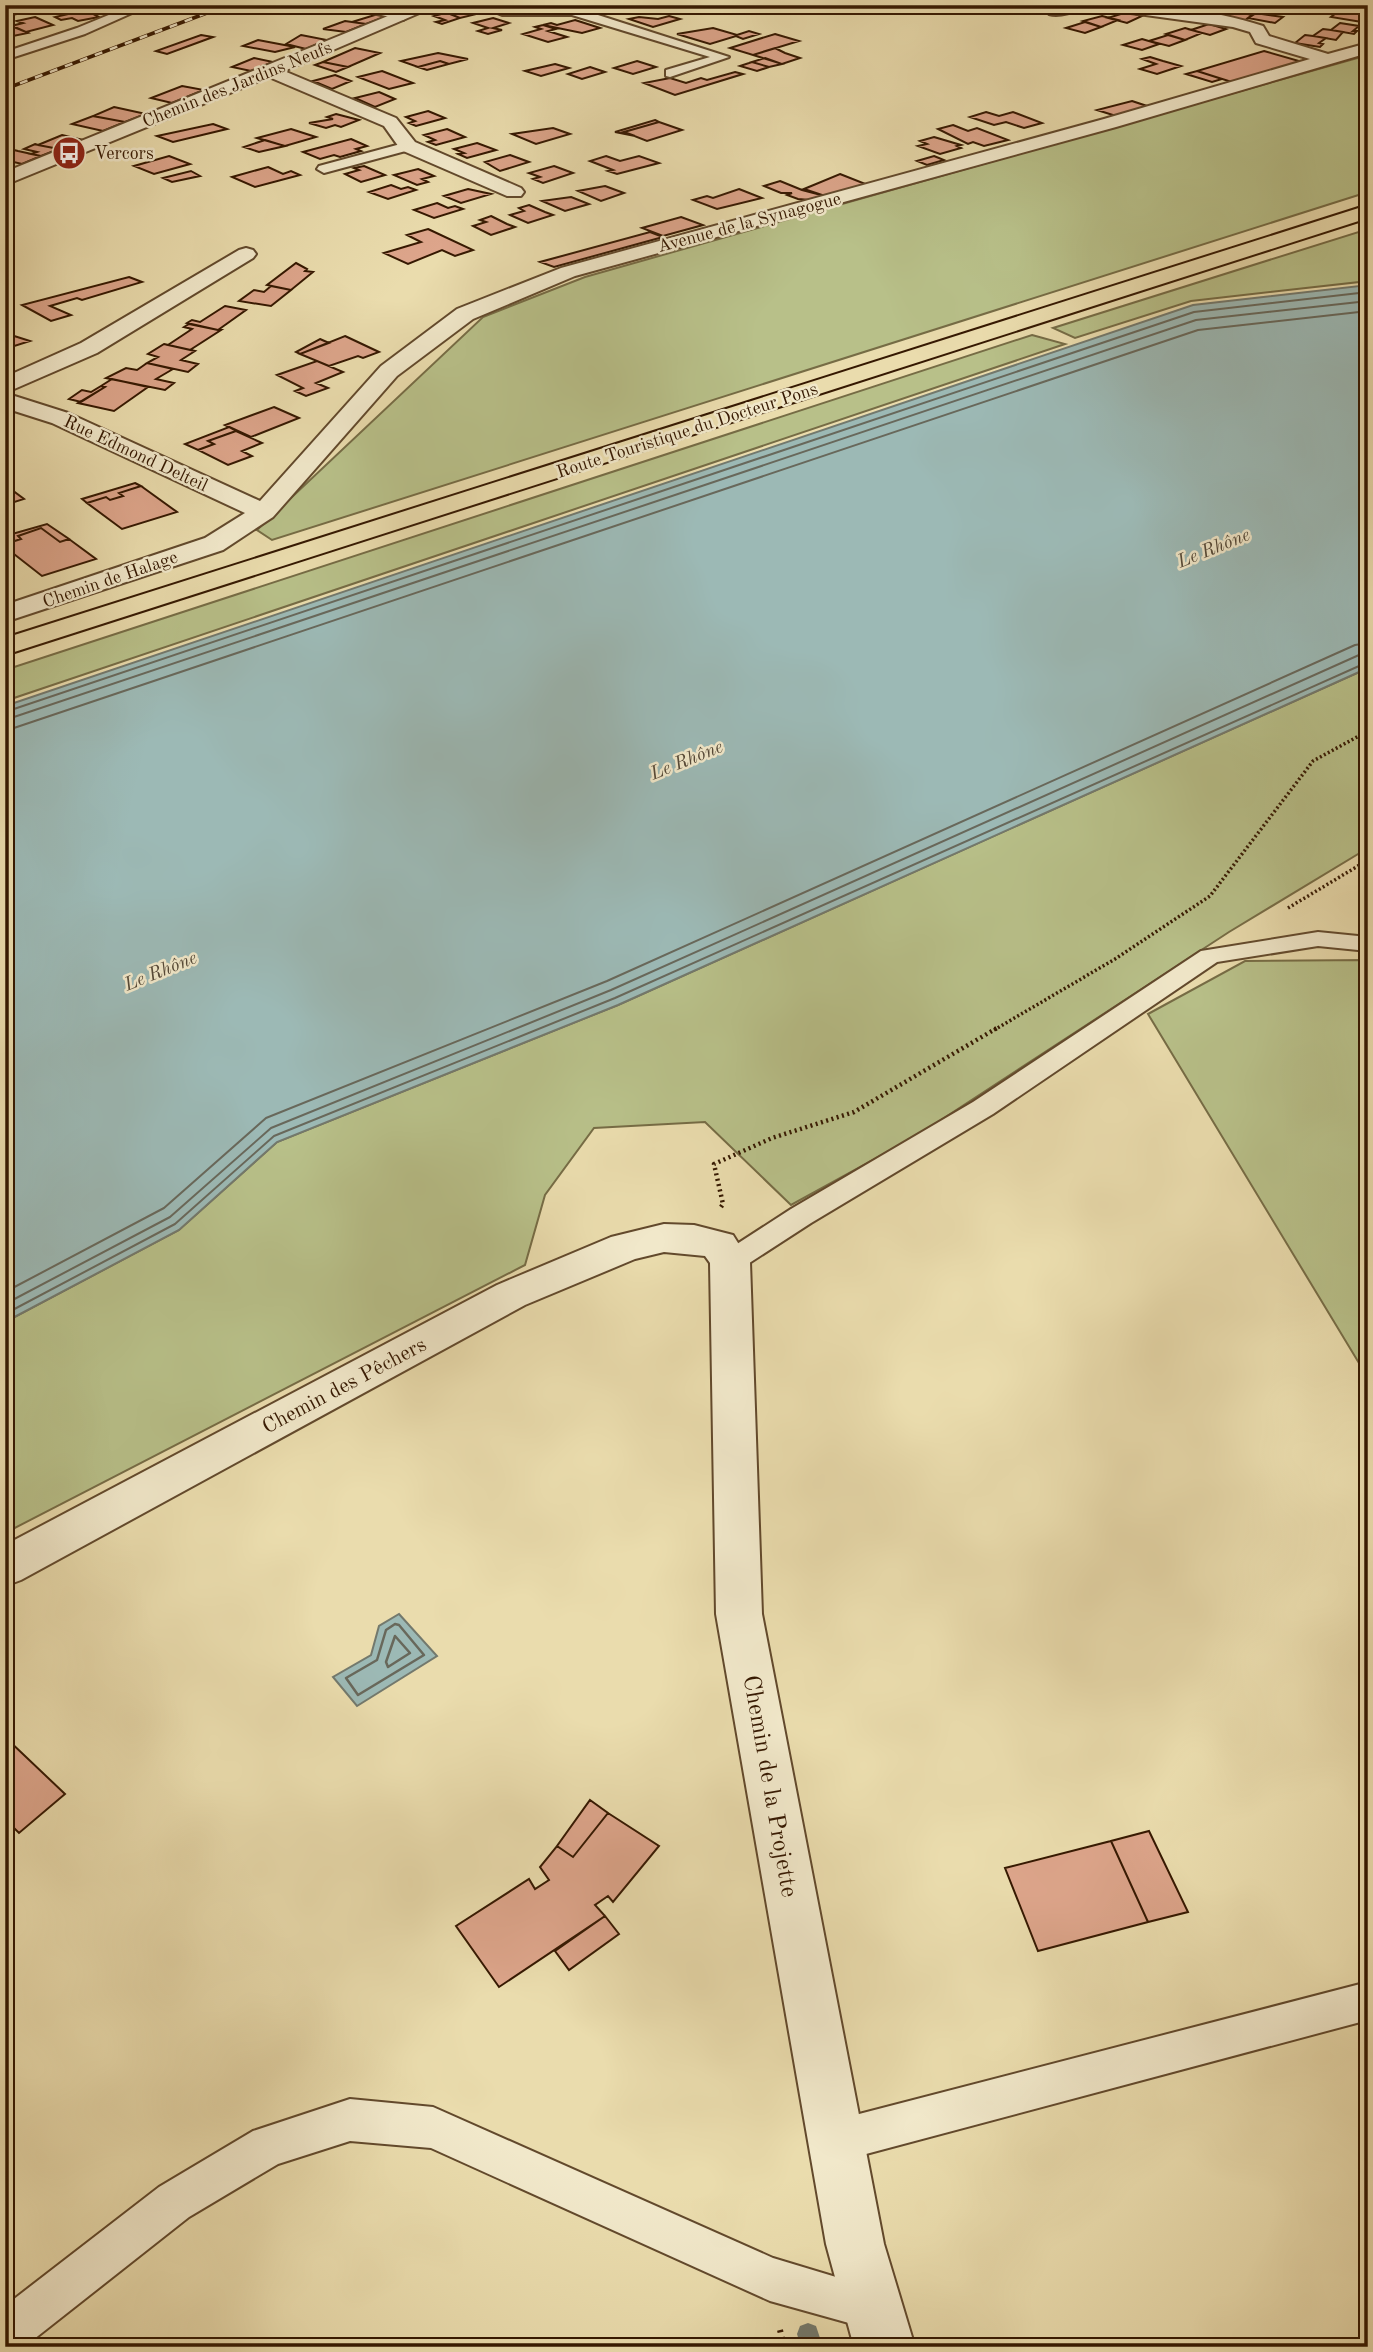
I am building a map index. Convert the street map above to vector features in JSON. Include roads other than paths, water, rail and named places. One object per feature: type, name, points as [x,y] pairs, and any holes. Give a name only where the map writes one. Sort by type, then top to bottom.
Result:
[{"type":"highway","name":"Route Touristique du Docteur Pons","points":[[5,647],[1368,212]]},
{"type":"street","points":[[5,11],[30,5]]},
{"type":"street","name":"Chemin des Jardins Neufs","points":[[5,179],[430,5]]},
{"type":"street","points":[[1055,11],[1076,5]]},
{"type":"street","points":[[1109,5],[1210,18],[1257,29],[1262,39],[1329,60]]},
{"type":"street","points":[[1210,18],[1230,5]]},
{"type":"street","points":[[1125,25],[1163,13]]},
{"type":"street","name":"Avenue de la Synagogue","points":[[214,544],[264,512],[389,371],[465,314],[568,271],[1368,48]]},
{"type":"street","points":[[270,71],[390,122],[408,146],[514,192]]},
{"type":"street","points":[[5,386],[89,348],[246,254]]},
{"type":"street","name":"Rue Edmond Delteil","points":[[5,400],[60,418],[264,512]]},
{"type":"street","name":"Chemin de Halage","points":[[5,614],[214,544]]},
{"type":"street","name":"Chemin des Pêchers","points":[[5,1567],[511,1295],[625,1247],[664,1238],[712,1251]]},
{"type":"street","name":"Chemin de la Projette","points":[[712,1251],[739,1614],[855,2244],[880,2327]]},
{"type":"lane","points":[[5,56],[81,31],[144,5]]},
{"type":"lane","points":[[344,5],[403,16]]},
{"type":"lane","points":[[484,5],[502,11],[573,11],[723,57],[670,73]]},
{"type":"lane","points":[[619,37],[636,32]]},
{"type":"lane","points":[[324,169],[408,146]]},
{"type":"lane","points":[[712,1251],[801,1216],[983,1108],[1210,956],[1318,939],[1368,944]]},
{"type":"lane","points":[[836,2141],[1368,2001]]},
{"type":"lane","points":[[5,2334],[174,2202],[268,2146],[350,2120],[433,2128],[880,2327]]},
{"type":"water","name":"Le Rhône","points":[[1368,285],[1368,668],[618,1005],[277,1142],[179,1230],[5,1322],[5,706],[1193,305]]},
{"type":"water","points":[[399,1614],[437,1656],[357,1706],[333,1677],[371,1655],[379,1626]]},
{"type":"waterway","points":[[808,2334],[812,2347]]},
{"type":"railway","points":[[5,89],[228,5]]},
{"type":"place","name":"Vercors","points":[[69,153]]}]
